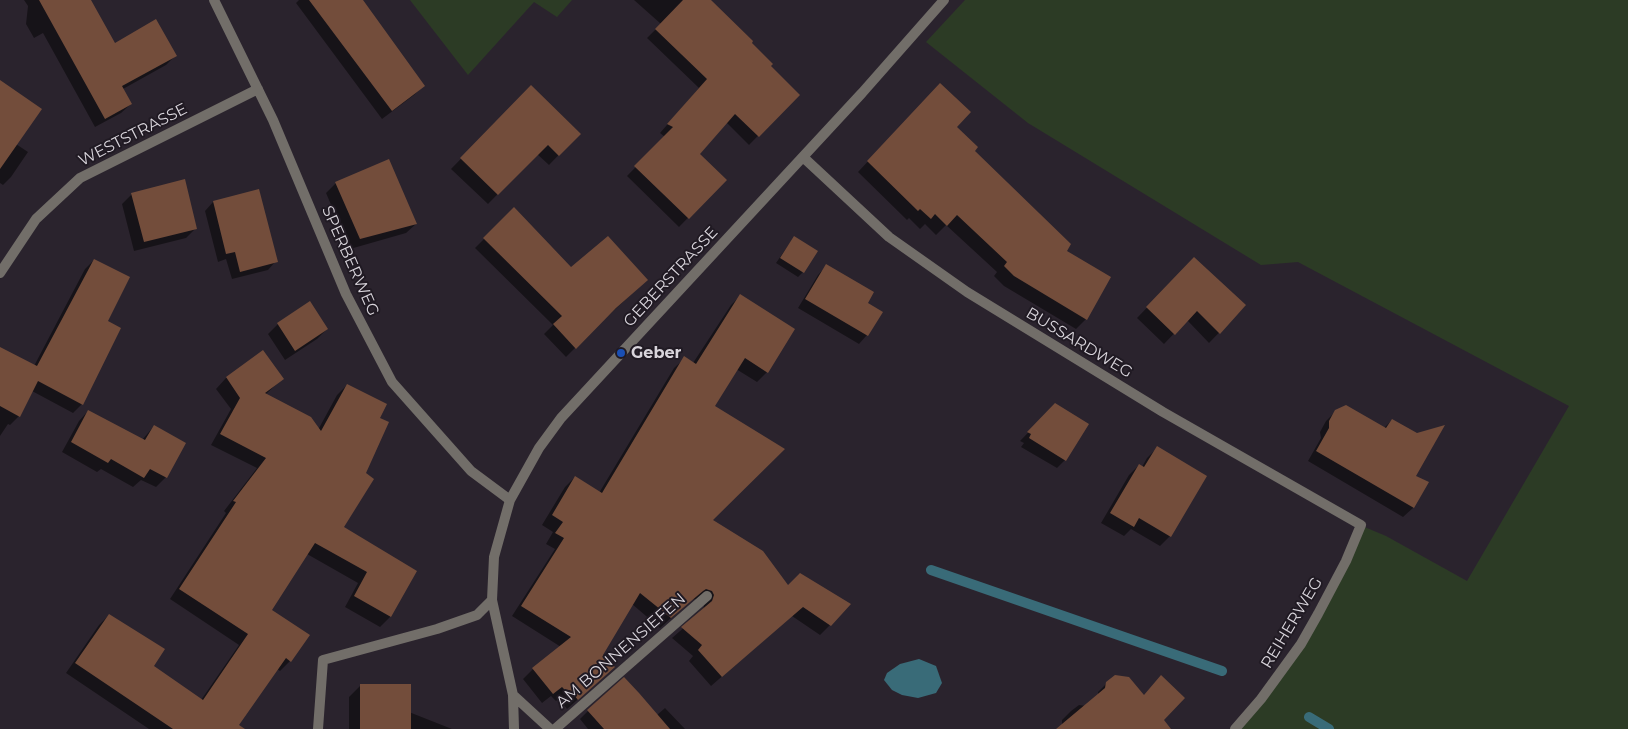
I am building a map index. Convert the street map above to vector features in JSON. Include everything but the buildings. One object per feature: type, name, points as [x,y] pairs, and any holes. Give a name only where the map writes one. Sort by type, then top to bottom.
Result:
[{"type":"street","name":"SPERBERWEG","points":[[214,0],[273,120],[346,294],[392,382],[471,471],[510,500]]},
{"type":"street","name":"GEBERSTRASSE","points":[[514,729],[513,695],[492,600],[494,557],[510,500],[539,448],[560,418],[862,93],[944,0]]},
{"type":"street","name":"WESTSTRASSE","points":[[0,272],[36,219],[80,178],[258,89]]},
{"type":"street","name":"BUSSARDWEG","points":[[803,156],[889,237],[967,292],[1163,412],[1361,525]]},
{"type":"street","name":"REIHERWEG","points":[[1235,729],[1261,699],[1300,644],[1346,561],[1361,525]]},
{"type":"street","name":"AM BONNENSIEFEN","points":[[555,729],[707,596]]},
{"type":"street","points":[[318,729],[323,660],[437,629],[477,615],[492,600]]},
{"type":"street","points":[[513,695],[550,729]]},
{"type":"green space","points":[[410,0],[572,0],[557,17],[534,2],[468,75]]},
{"type":"green space","points":[[965,0],[1628,0],[1628,729],[1238,729],[1283,673],[1362,526],[1386,536],[1467,581],[1569,406],[1298,262],[1261,265],[1028,123],[926,42]]},
{"type":"water","points":[[919,659],[936,666],[942,683],[936,693],[918,698],[902,695],[892,690],[884,680],[887,673],[900,664]]},
{"type":"waterway","points":[[931,570],[1222,671]]},
{"type":"waterway","points":[[1309,717],[1329,729]]},
{"type":"place","name":"Geber","points":[[621,353]]}]
